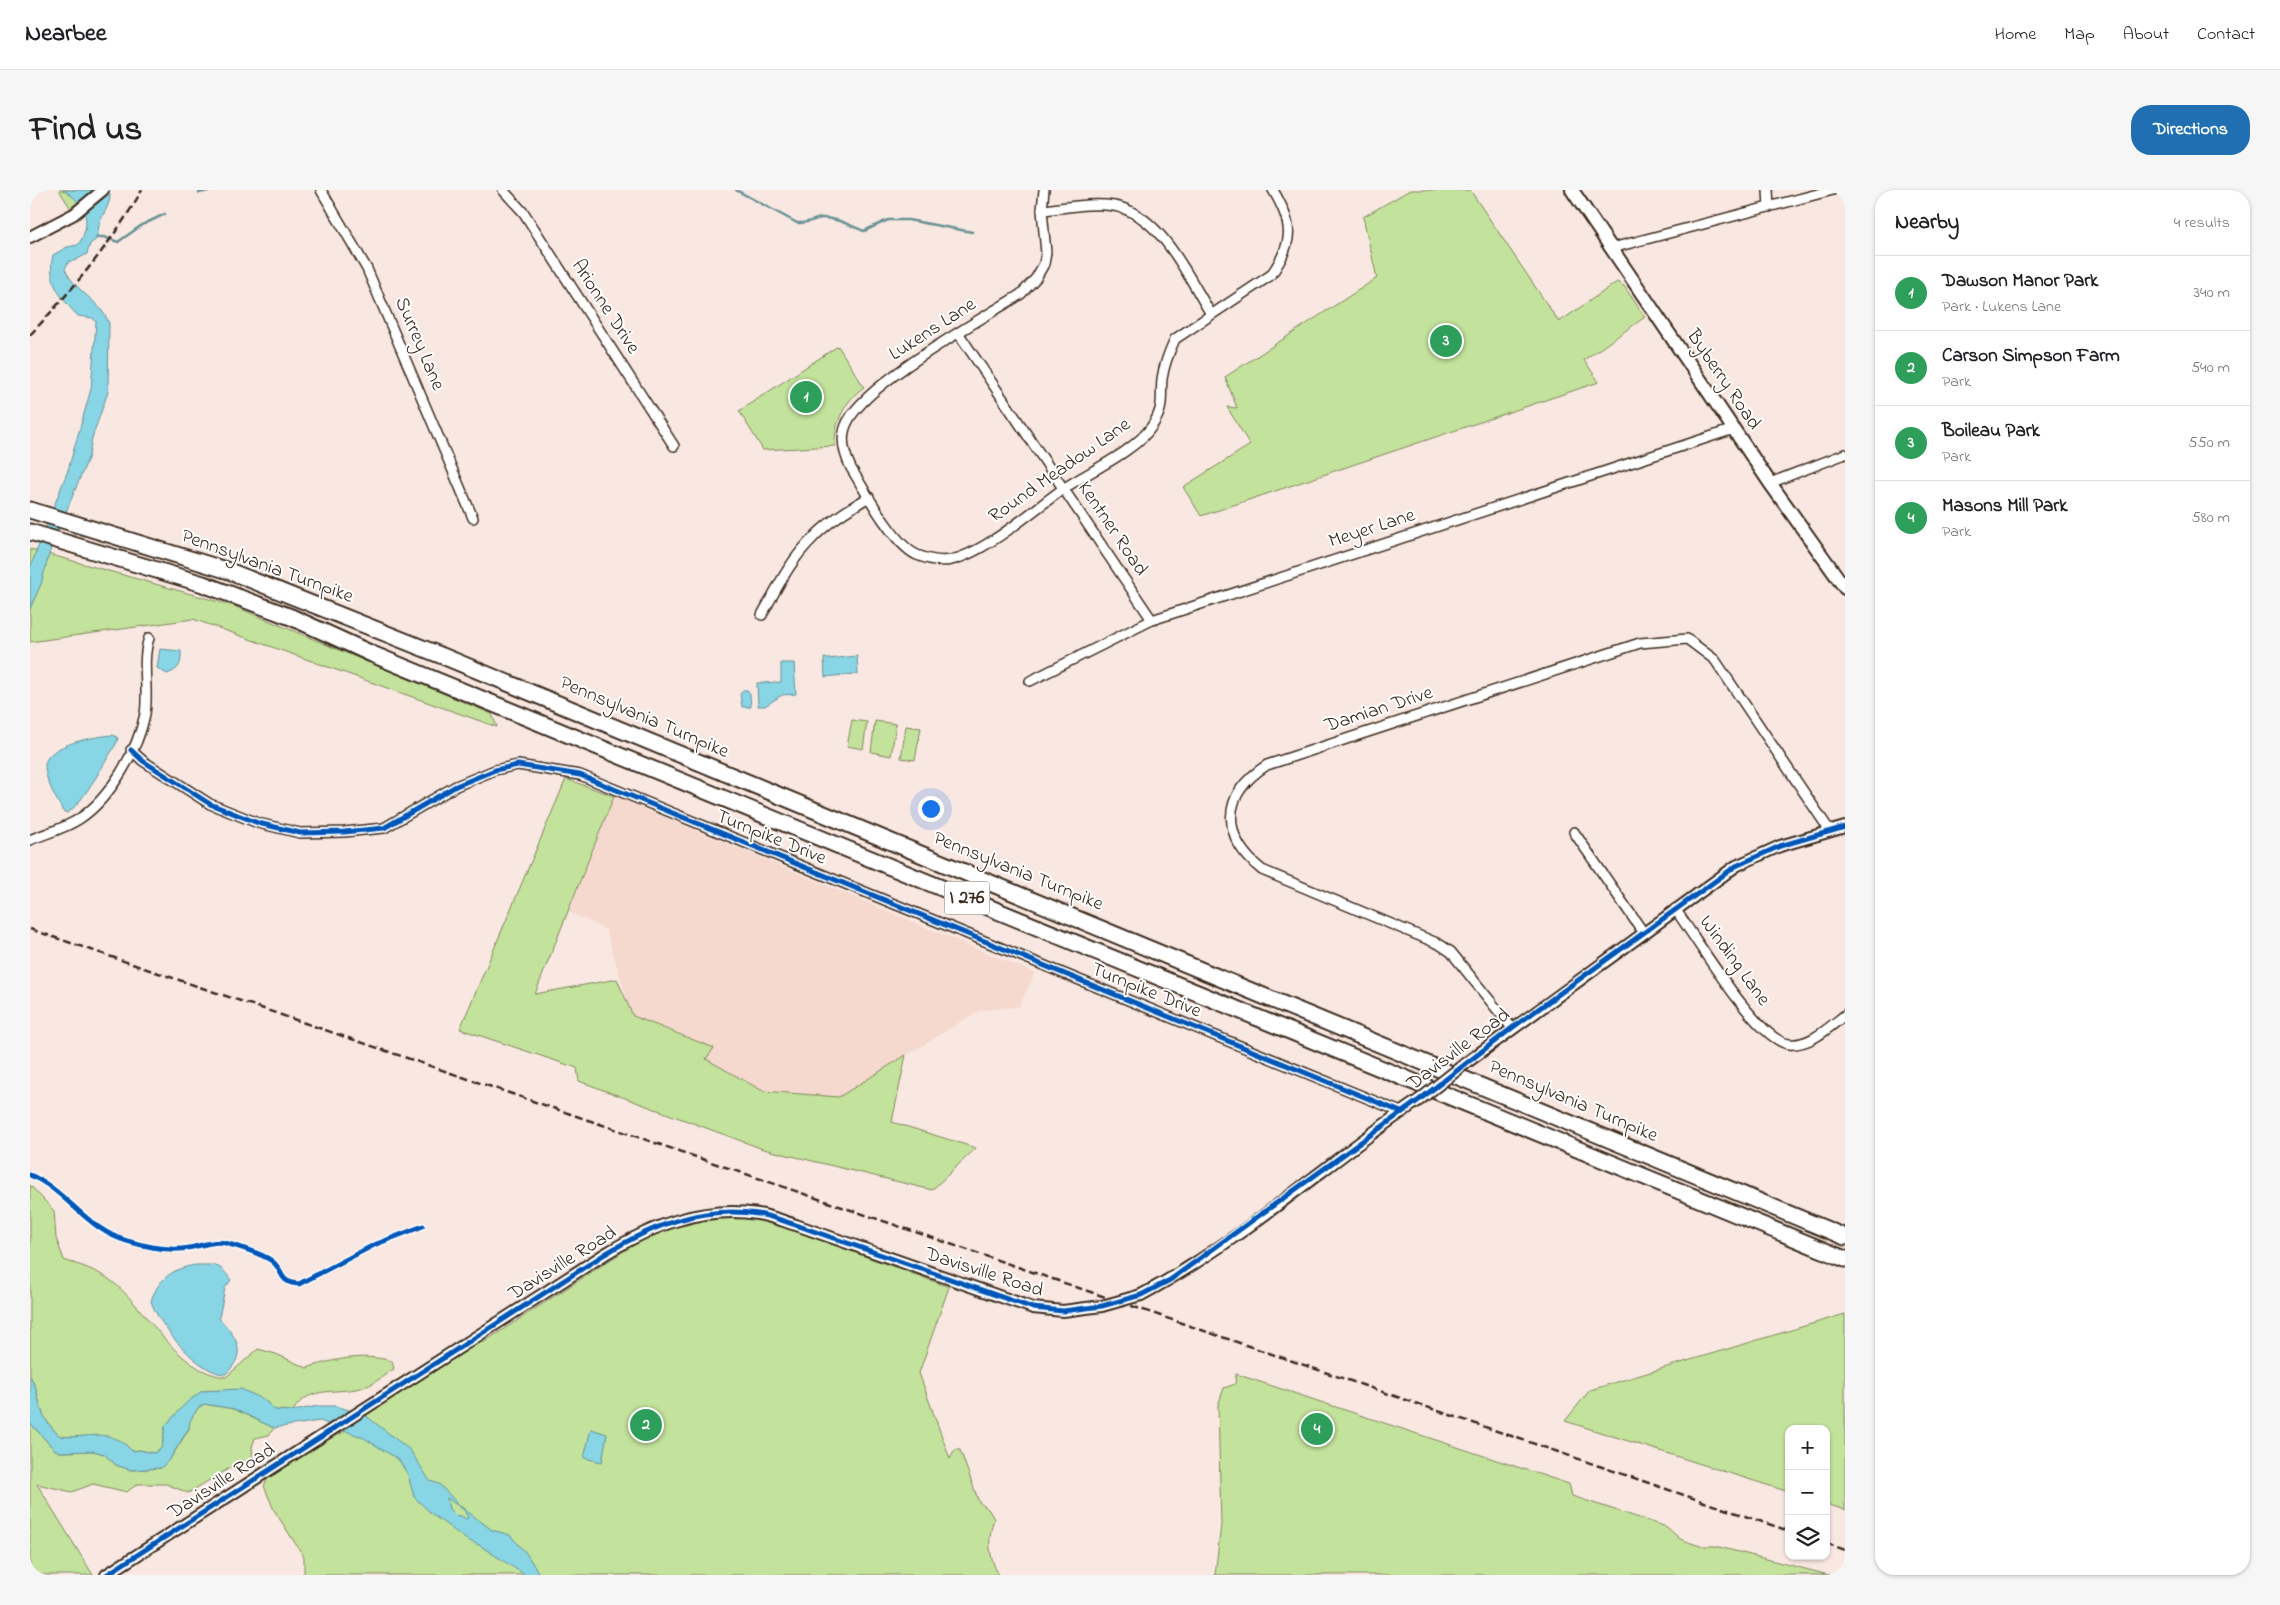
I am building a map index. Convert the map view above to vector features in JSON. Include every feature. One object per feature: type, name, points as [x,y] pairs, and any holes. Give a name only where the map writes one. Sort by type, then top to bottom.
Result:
[{"type":"highway","name":"Pennsylvania Turnpike","points":[[30,510],[93,527],[229,571],[445,656],[1845,1237]]},
{"type":"highway","name":"Pennsylvania Turnpike","points":[[30,532],[203,584],[291,617],[390,661],[1845,1259]]},
{"type":"main road","name":"Byberry Road","points":[[1572,190],[1770,483],[1845,588]]},
{"type":"street","points":[[30,237],[74,214],[103,190]]},
{"type":"street","name":"Surrey Lane","points":[[321,190],[368,269],[473,518]]},
{"type":"street","name":"Arionne Drive","points":[[503,190],[524,213],[674,446]]},
{"type":"street","name":"Lukens Lane","points":[[869,496],[845,457],[843,445],[846,423],[858,404],[908,366],[1021,294],[1036,278],[1044,264],[1046,253],[1042,210],[1044,190]]},
{"type":"street","name":"Round Meadow Lane","points":[[869,496],[902,545],[917,555],[935,560],[950,560],[972,552],[1064,489],[1141,440],[1152,425],[1162,405],[1162,380],[1167,355],[1175,340],[1271,275],[1280,261],[1290,235],[1288,217],[1274,190]]},
{"type":"street","points":[[1768,190],[1769,207]]},
{"type":"street","points":[[1612,248],[1834,190]]},
{"type":"street","points":[[1042,210],[1097,205],[1114,206],[1139,216],[1153,226],[1164,238],[1211,314]]},
{"type":"street","name":"Kentner Road","points":[[959,334],[1152,620]]},
{"type":"street","name":"Meyer Lane","points":[[1030,681],[1152,620],[1734,429]]},
{"type":"street","points":[[1770,483],[1845,454]]},
{"type":"street","points":[[762,615],[796,557],[812,538],[832,521],[869,496]]},
{"type":"street","points":[[30,840],[79,819],[107,795],[121,774],[145,714],[145,650],[150,638]]},
{"type":"street","name":"Damian Drive","points":[[1512,1028],[1451,952],[1439,944],[1262,870],[1247,858],[1238,846],[1231,826],[1232,808],[1239,791],[1250,776],[1266,765],[1640,643],[1687,639],[1715,660],[1830,830]]},
{"type":"street","name":"Turnpike Drive","points":[[131,750],[144,761],[210,804],[258,823],[300,833],[344,832],[384,828],[456,786],[495,770],[518,764],[580,775],[1401,1112]]},
{"type":"street","name":"Davisville Road","points":[[106,1575],[364,1408],[634,1237],[663,1224],[690,1216],[720,1213],[758,1214],[796,1225],[1033,1308],[1063,1311],[1102,1306],[1141,1295],[1170,1280],[1225,1242],[1419,1100],[1512,1028],[1729,870],[1757,855],[1830,830],[1845,827]]},
{"type":"street","points":[[1574,832],[1643,932]]},
{"type":"street","name":"Winding Lane","points":[[1675,909],[1752,1018],[1770,1034],[1788,1044],[1808,1042],[1845,1015]]},
{"type":"shaded area","points":[[614,796],[1035,973],[1019,1007],[980,1010],[839,1097],[763,1091],[705,1058],[713,1048],[632,1016],[606,930],[569,912]]},
{"type":"green space","points":[[59,190],[96,190],[74,214]]},
{"type":"green space","points":[[1410,190],[1470,190],[1559,322],[1617,282],[1624,286],[1645,317],[1584,360],[1599,382],[1201,516],[1183,487],[1250,445],[1227,407],[1237,408],[1225,377],[1377,278],[1363,217]]},
{"type":"green space","points":[[838,346],[864,387],[851,399],[842,413],[836,429],[835,446],[763,450],[739,411]]},
{"type":"green space","points":[[30,549],[234,606],[492,714],[497,727],[193,619],[30,642]]},
{"type":"green space","points":[[852,720],[867,722],[863,749],[847,746]]},
{"type":"green space","points":[[875,721],[896,724],[891,756],[871,752]]},
{"type":"green space","points":[[906,726],[921,728],[915,760],[901,758]]},
{"type":"green space","points":[[566,779],[614,796],[535,994],[617,979],[633,1016],[714,1048],[706,1059],[763,1091],[839,1097],[906,1055],[892,1122],[976,1148],[932,1190],[763,1149],[579,1081],[577,1068],[460,1029]]},
{"type":"green space","points":[[30,1185],[54,1211],[56,1238],[64,1260],[105,1276],[124,1292],[177,1352],[192,1364],[208,1373],[226,1377],[258,1349],[276,1354],[307,1368],[349,1358],[371,1357],[392,1361],[394,1369],[367,1386],[357,1389],[317,1393],[300,1402],[293,1411],[275,1410],[263,1399],[220,1391],[202,1391],[165,1426],[162,1447],[154,1453],[139,1450],[132,1451],[117,1441],[108,1439],[60,1436],[46,1420],[30,1376]]},
{"type":"green space","points":[[731,1218],[754,1218],[780,1225],[949,1287],[919,1373],[950,1459],[955,1450],[960,1450],[979,1502],[989,1510],[994,1519],[990,1534],[990,1547],[998,1575],[304,1575],[304,1557],[274,1510],[264,1486],[268,1478],[322,1442],[346,1431],[367,1416],[365,1415],[439,1368],[472,1344],[484,1342],[633,1245],[658,1232],[680,1224]]},
{"type":"green space","points":[[1845,1314],[1845,1510],[1830,1505],[1830,1425],[1785,1425],[1785,1491],[1565,1421],[1590,1390]]},
{"type":"green space","points":[[1236,1374],[1569,1484],[1572,1496],[1667,1527],[1680,1539],[1700,1546],[1715,1546],[1829,1575],[1215,1575],[1221,1525],[1218,1405],[1224,1388],[1235,1384]]},
{"type":"green space","points":[[204,1404],[234,1409],[274,1428],[269,1435],[255,1438],[252,1447],[253,1459],[228,1469],[188,1493],[166,1484],[137,1484],[127,1492],[93,1484],[72,1492],[37,1484],[93,1575],[30,1575],[30,1423],[54,1449],[60,1452],[94,1451],[104,1454],[116,1465],[131,1470],[161,1468],[170,1459],[189,1429],[189,1421],[198,1408]]},
{"type":"water","points":[[63,190],[102,190],[110,194],[110,199],[99,225],[98,238],[90,244],[87,254],[74,261],[69,261],[65,269],[75,284],[100,308],[109,323],[108,392],[92,438],[89,456],[50,551],[41,584],[30,609],[30,568],[68,470],[91,389],[96,322],[93,318],[78,316],[56,288],[52,273],[53,255],[67,247],[78,245],[85,229],[86,221],[82,207],[71,195]]},
{"type":"water","points":[[160,649],[181,651],[179,666],[174,671],[167,674],[157,668]]},
{"type":"water","points":[[857,656],[858,675],[825,677],[824,658]]},
{"type":"water","points":[[781,663],[794,663],[796,694],[782,695],[765,706],[758,706],[757,683],[781,682]]},
{"type":"water","points":[[743,690],[747,690],[750,694],[751,707],[742,707],[740,694]]},
{"type":"water","points":[[113,735],[118,738],[116,744],[93,782],[73,808],[67,813],[63,811],[46,776],[45,764],[48,757],[55,751],[74,742]]},
{"type":"water","points":[[196,1265],[216,1266],[223,1270],[231,1280],[225,1288],[219,1318],[235,1339],[238,1345],[238,1352],[237,1359],[226,1374],[216,1372],[204,1366],[181,1347],[162,1323],[151,1301],[162,1281],[168,1276],[180,1269]]},
{"type":"water","points":[[30,1376],[46,1420],[60,1436],[107,1436],[115,1438],[132,1451],[139,1450],[154,1453],[162,1447],[165,1426],[186,1403],[202,1391],[241,1389],[263,1399],[275,1410],[293,1411],[318,1406],[336,1406],[365,1415],[410,1450],[430,1481],[439,1484],[459,1505],[492,1530],[510,1535],[526,1553],[540,1575],[525,1575],[479,1545],[467,1540],[433,1515],[414,1497],[408,1475],[399,1460],[364,1438],[320,1421],[274,1428],[234,1409],[204,1404],[198,1408],[190,1421],[189,1428],[170,1459],[161,1468],[131,1470],[116,1465],[104,1454],[94,1451],[60,1452],[54,1449],[30,1423]],"holes":[[[447,1498],[464,1510],[468,1518],[456,1516],[449,1509]]]},
{"type":"water","points":[[591,1429],[607,1434],[602,1462],[584,1458]]},
{"type":"waterway","points":[[199,193],[212,190]]},
{"type":"waterway","points":[[736,190],[797,223],[826,218],[843,222],[864,231],[888,220],[908,220],[972,232]]},
{"type":"waterway","points":[[96,237],[104,237],[118,242],[142,225],[165,214]]},
{"type":"railway","points":[[30,335],[91,266],[118,229],[142,190]]},
{"type":"railway","points":[[30,929],[1785,1530]]},
{"type":"railway","points":[[1830,1544],[1845,1550]]},
{"type":"cycle path","points":[[131,750],[143,761],[210,804],[258,823],[300,833],[344,832],[384,828],[456,786],[495,770],[518,765],[580,775],[1401,1112]]},
{"type":"cycle path","points":[[106,1575],[605,1254],[641,1235],[678,1220],[698,1215],[738,1212],[768,1216],[1033,1308],[1063,1311],[1102,1306],[1141,1295],[1170,1280],[1419,1100],[1512,1028],[1736,866],[1780,846],[1845,827]]},
{"type":"cycle path","points":[[30,1175],[43,1182],[88,1220],[113,1236],[127,1241],[167,1249],[186,1249],[223,1242],[268,1258],[276,1265],[284,1279],[299,1284],[374,1245],[423,1226]]},
{"type":"place","name":"Boileau Park","points":[[1446,341]]},
{"type":"place","name":"Dawson Manor Park","points":[[806,397]]},
{"type":"place","name":"Carson Simpson Farm","points":[[646,1425]]},
{"type":"place","name":"Masons Mill Park","points":[[1317,1429]]}]
